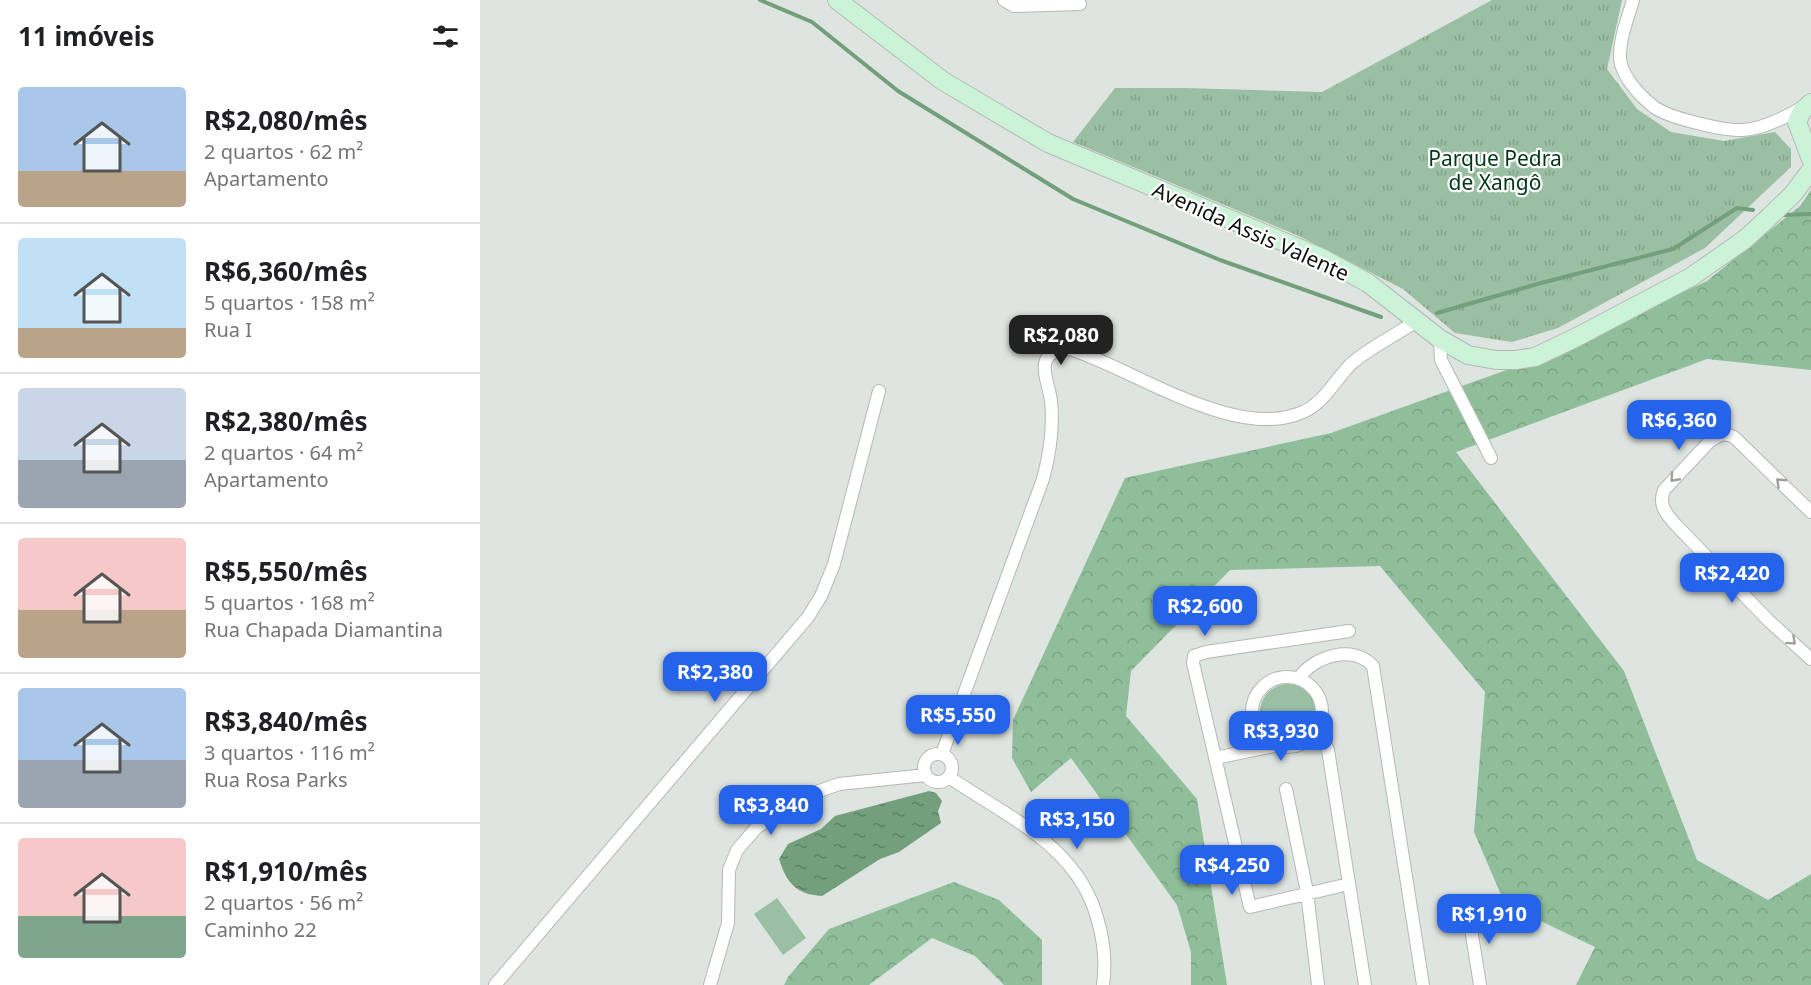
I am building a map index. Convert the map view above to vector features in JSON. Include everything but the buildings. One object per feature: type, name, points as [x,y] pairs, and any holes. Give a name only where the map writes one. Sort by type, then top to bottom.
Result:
[{"type":"main road","name":"Avenida Assis Valente","points":[[837,0],[943,81],[1048,143],[1320,257],[1368,283],[1440,339],[1468,355],[1496,360],[1535,357],[1691,277],[1721,257],[1765,221],[1793,194],[1811,170]]},
{"type":"main road","points":[[1810,104],[1798,117],[1805,133],[1811,159]]},
{"type":"street","points":[[1004,0],[1014,6],[1080,4]]},
{"type":"street","points":[[1633,0],[1624,30],[1620,60],[1630,83],[1655,108],[1684,120],[1743,130],[1763,125],[1810,104]]},
{"type":"street","points":[[1763,125],[1792,126],[1805,133]]},
{"type":"street","points":[[942,754],[1043,479],[1052,437],[1051,399],[1045,364],[1049,355],[1060,348],[1070,349],[1218,411],[1255,419],[1273,420],[1304,412],[1317,404],[1352,364],[1416,321]]},
{"type":"street","points":[[1440,339],[1441,360],[1491,458]]},
{"type":"street","points":[[495,985],[808,617],[821,596],[834,564],[879,391]]},
{"type":"street","points":[[1811,512],[1734,437],[1727,434],[1719,435],[1710,441],[1664,490],[1661,497],[1665,512],[1676,525],[1769,621],[1811,659]]},
{"type":"street","points":[[1349,631],[1194,656],[1194,671],[1250,907],[1349,884]]},
{"type":"street","points":[[1299,678],[1313,664],[1336,656],[1358,655],[1366,658],[1373,666],[1423,985]]},
{"type":"street","points":[[1215,758],[1274,746],[1294,747],[1304,743],[1319,729],[1323,717],[1323,705],[1318,693],[1310,684],[1299,678],[1278,678],[1265,685],[1256,696],[1252,710],[1254,724],[1262,736],[1274,746]]},
{"type":"street","points":[[1319,729],[1328,750],[1365,985]]},
{"type":"street","points":[[926,775],[924,765],[929,757],[942,754],[952,764],[949,777]]},
{"type":"street","points":[[710,985],[728,923],[729,870],[737,850],[757,827],[814,793],[839,784],[926,775],[936,782],[949,777]]},
{"type":"street","points":[[949,777],[1029,828],[1067,860],[1083,883],[1095,907],[1103,939],[1105,970],[1103,985]]},
{"type":"street","points":[[1286,789],[1307,892],[1318,985]]},
{"type":"street","points":[[1468,910],[1480,985]]},
{"type":"green space","name":"Parque Pedra de Xangô","points":[[1492,0],[1622,0],[1607,69],[1637,109],[1671,132],[1724,141],[1775,132],[1791,149],[1791,167],[1705,248],[1558,328],[1512,342],[1455,333],[1403,289],[1299,236],[1073,142],[1115,88],[1322,92]]},
{"type":"green space","points":[[1811,190],[1811,370],[1707,359],[1456,452],[1624,671],[1697,860],[1768,900],[1811,874],[1811,985],[1576,985],[1595,947],[1505,904],[1474,832],[1485,692],[1380,566],[1230,570],[1131,671],[1126,716],[1197,799],[1227,985],[1191,985],[1191,952],[1177,905],[1071,758],[1031,792],[1012,758],[1013,720],[1125,478],[1331,433],[1534,360],[1707,281],[1800,206]]},
{"type":"green space","points":[[1282,684],[1294,684],[1304,688],[1312,696],[1316,712],[1312,728],[1304,736],[1294,740],[1282,740],[1272,736],[1264,728],[1260,718],[1260,706],[1264,696],[1272,688]]},
{"type":"green space","points":[[1301,688],[1309,729],[1276,735],[1268,694]]},
{"type":"green space","points":[[954,882],[999,900],[1042,940],[1042,985],[1004,985],[975,956],[932,938],[869,985],[784,985],[788,977],[829,929]]},
{"type":"green space","points":[[777,898],[806,938],[783,955],[754,914]]},
{"type":"water","points":[[929,791],[936,793],[942,801],[938,811],[941,823],[899,852],[880,859],[822,896],[799,890],[785,875],[779,859],[788,844],[821,829],[835,816]]},
{"type":"waterway","points":[[760,0],[812,22],[898,91],[1073,199],[1220,260],[1381,317]]},
{"type":"waterway","points":[[1437,313],[1673,249],[1737,208],[1753,210]]},
{"type":"waterway","points":[[1782,215],[1811,214]]}]
